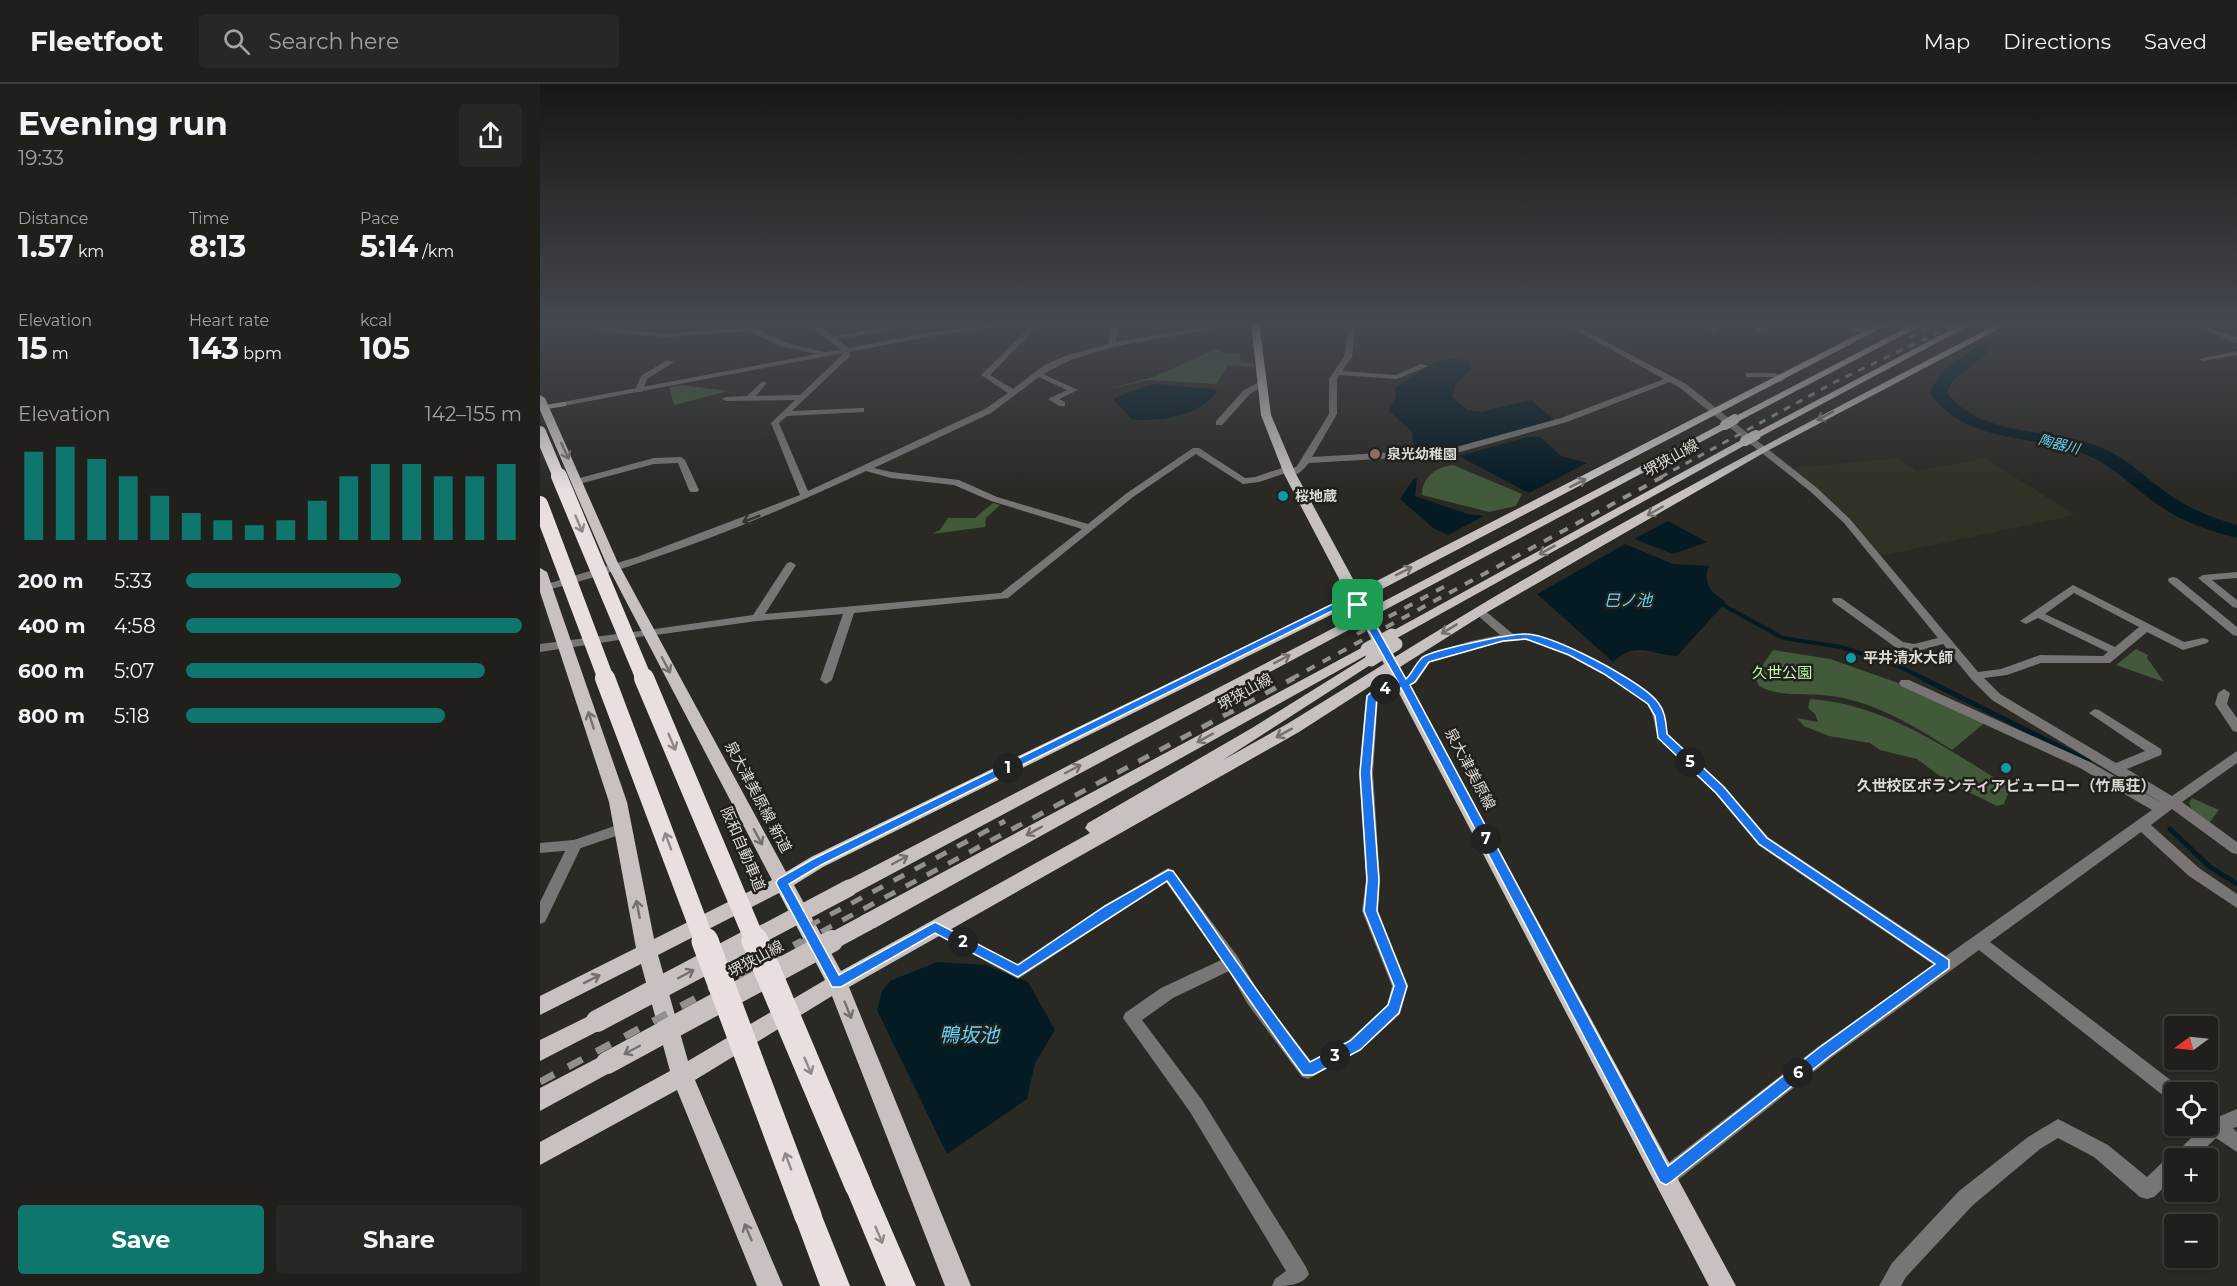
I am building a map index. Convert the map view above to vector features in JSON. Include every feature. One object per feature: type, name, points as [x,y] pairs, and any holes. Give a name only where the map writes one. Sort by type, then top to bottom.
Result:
[{"type":"highway","name":"阪和自動車道","points":[[540,432],[901,1286]]},
{"type":"highway","points":[[540,504],[835,1286]]},
{"type":"main road","name":"泉大津美原線","points":[[1261,378],[1266,415],[1289,472],[1723,1286]]},
{"type":"main road","points":[[540,1006],[782,883],[828,857],[1354,596],[1726,419],[1784,378]]},
{"type":"main road","name":"堺狭山線","points":[[540,1051],[849,888],[1346,619],[1453,569],[1726,419],[1810,378]]},
{"type":"main road","name":"堺狭山線","points":[[540,1100],[1369,655],[1497,578],[1755,442],[1870,378]]},
{"type":"main road","points":[[540,1154],[682,1076],[935,927],[1293,728],[1755,442],[1890,378]]},
{"type":"main road","points":[[541,404],[563,404]]},
{"type":"main road","name":"泉大津美原線 新道","points":[[541,404],[579,481],[616,567],[648,633],[837,983],[958,1286]]},
{"type":"main road","points":[[542,583],[566,644],[618,802],[647,952],[682,1076],[770,1286]]},
{"type":"main road","points":[[828,857],[888,837],[1346,619]]},
{"type":"main road","points":[[1021,879],[1053,853],[1258,732],[1369,655]]},
{"type":"street","points":[[639,390],[644,378]]},
{"type":"street","points":[[563,404],[701,378]]},
{"type":"street","points":[[805,496],[776,423],[821,378]]},
{"type":"street","points":[[990,378],[1014,393]]},
{"type":"street","points":[[542,583],[616,567],[753,518],[988,411],[1033,378]]},
{"type":"street","points":[[1047,378],[1074,390],[1052,399],[1062,404]]},
{"type":"street","points":[[540,648],[757,618],[1004,596],[1130,495],[1196,450],[1243,481],[1256,480],[1300,468],[1333,414],[1334,378]]},
{"type":"street","points":[[1306,460],[1449,452],[1564,420],[1670,379],[1755,442],[1814,490],[1846,521],[1975,676],[1996,697],[2114,769],[2166,806],[2237,849]]},
{"type":"street","points":[[750,398],[763,383]]},
{"type":"street","points":[[1219,423],[1247,392],[1262,384]]},
{"type":"street","points":[[726,399],[800,397]]},
{"type":"street","points":[[783,414],[861,410]]},
{"type":"street","points":[[579,481],[654,461],[681,460],[694,490]]},
{"type":"street","points":[[865,468],[891,475],[956,482],[994,499],[1090,528]]},
{"type":"street","points":[[757,618],[791,565]]},
{"type":"street","points":[[2237,575],[2203,578],[2237,605]]},
{"type":"street","points":[[2173,580],[2237,633]]},
{"type":"street","points":[[2026,621],[2073,588],[2183,646],[2203,641]]},
{"type":"street","points":[[1837,600],[1899,645],[1914,648],[1945,640]]},
{"type":"street","points":[[826,680],[849,611]]},
{"type":"street","points":[[1479,611],[1510,638]]},
{"type":"street","points":[[2037,614],[2118,652]]},
{"type":"street","points":[[1975,676],[2003,672],[2040,659],[2106,660],[2146,627]]},
{"type":"street","points":[[935,927],[1018,972],[1109,910],[1168,874],[1232,962],[1253,998],[1308,1071],[1355,1045],[1394,1009],[1401,986],[1371,911],[1373,880],[1366,773],[1372,696],[1379,690],[1412,680],[1426,660],[1510,638],[1527,636],[1572,653],[1608,671],[1652,702],[1660,716],[1662,735],[1720,790],[1763,841],[1945,964]]},
{"type":"street","points":[[1905,683],[2085,765],[2166,806]]},
{"type":"street","points":[[2224,693],[2221,704],[2237,728]]},
{"type":"street","points":[[2095,712],[2156,752],[2114,769]]},
{"type":"street","points":[[1666,1177],[1825,1052],[2237,756]]},
{"type":"street","points":[[2141,824],[2194,872],[2237,902]]},
{"type":"street","points":[[540,849],[575,845],[623,828]]},
{"type":"street","points":[[540,918],[575,845]]},
{"type":"street","points":[[1977,941],[2164,1086]]},
{"type":"street","points":[[1232,962],[1167,993],[1131,1018],[1196,1106],[1299,1274],[1282,1286]]},
{"type":"street","points":[[2218,1122],[2237,1118]]},
{"type":"street","points":[[1889,1286],[1899,1270],[1966,1198],[2034,1143],[2058,1128],[2101,1151],[2147,1190],[2164,1174]]},
{"type":"street","points":[[2218,1128],[2237,1143]]},
{"type":"street","points":[[2190,1148],[2200,1136]]},
{"type":"shaded area","points":[[1898,458],[1917,471],[1985,458],[2075,515],[1881,556],[1851,519],[1792,468]]},
{"type":"green space","points":[[1149,378],[1220,378],[1216,384],[1148,380],[1106,390]]},
{"type":"green space","points":[[681,385],[729,391],[674,405],[669,387]]},
{"type":"green space","points":[[1453,465],[1522,494],[1516,506],[1489,512],[1422,495],[1424,483],[1431,474]]},
{"type":"green space","points":[[993,503],[1000,505],[986,518],[985,527],[932,534],[940,530],[948,518],[975,518]]},
{"type":"green space","points":[[2136,649],[2148,655],[2147,658],[2164,682],[2116,665]]},
{"type":"green space","name":"久世公園","points":[[1773,650],[1830,659],[1907,686],[1987,721],[1952,750],[1894,716],[1864,704],[1831,696],[1767,690],[1759,686],[1755,676]]},
{"type":"green space","points":[[1810,699],[1863,709],[1911,729],[2003,783],[2012,792],[2008,794],[2004,804],[1997,806],[1948,782],[1917,759],[1880,750],[1870,743],[1829,736],[1804,726],[1797,718],[1818,722],[1815,714],[1808,708]]},
{"type":"green space","points":[[2192,798],[2219,810],[2209,823],[2192,810],[2189,803]]},
{"type":"water","points":[[1411,378],[1462,378],[1455,385],[1452,397],[1467,410],[1481,412],[1531,400],[1554,420],[1439,452],[1414,452],[1412,432],[1389,411],[1396,396],[1395,388]]},
{"type":"water","points":[[1153,384],[1217,391],[1200,407],[1190,412],[1155,420],[1133,420],[1114,400],[1116,397]]},
{"type":"water","points":[[1528,437],[1540,437],[1561,456],[1587,463],[1529,493],[1459,456]]},
{"type":"water","points":[[1414,478],[1417,479],[1415,496],[1468,514],[1484,516],[1448,535],[1433,528],[1400,499]]},
{"type":"water","points":[[1668,521],[1708,542],[1673,554],[1634,539]]},
{"type":"water","name":"巳ノ池","points":[[1625,544],[1673,564],[1709,566],[1707,583],[1716,595],[1726,602],[1677,656],[1637,650],[1622,655],[1613,662],[1537,594]]},
{"type":"water","name":"鴨坂池","points":[[937,962],[985,965],[1028,982],[1055,1030],[1035,1063],[1027,1099],[947,1154],[877,1010],[882,991],[890,981]]},
{"type":"waterway","name":"陶器川","points":[[1945,378],[1938,393],[1948,406],[1964,417],[2004,431],[2069,444],[2097,453],[2109,459],[2177,509],[2237,532]]},
{"type":"waterway","points":[[1723,605],[1783,638],[1841,647],[1896,665],[1925,679]]},
{"type":"waterway","points":[[1922,678],[2088,761]]},
{"type":"waterway","points":[[2170,829],[2210,867],[2237,884]]},
{"type":"railway","points":[[1661,477],[1843,378]]},
{"type":"railway","points":[[1291,679],[1664,476]]},
{"type":"railway","points":[[1357,634],[1449,584]]},
{"type":"railway","points":[[800,943],[1294,678]]},
{"type":"railway","points":[[809,926],[1005,821]]},
{"type":"railway","points":[[540,1082],[802,941]]},
{"type":"place","name":"泉光幼稚園","points":[[1375,454]]},
{"type":"place","name":"桜地蔵","points":[[1283,496]]},
{"type":"place","name":"平井清水大師","points":[[1851,658]]},
{"type":"place","name":"久世校区ボランティアビューロー（竹馬荘）","points":[[2006,768]]},
{"type":"route","points":[[1358,605],[1354,596],[1341,605],[817,862],[782,883],[837,983],[935,927],[1018,972],[1109,910],[1168,874],[1232,962],[1253,998],[1308,1071],[1355,1045],[1394,1009],[1401,986],[1371,911],[1373,880],[1366,773],[1372,696],[1379,690],[1404,684],[1412,680],[1426,660],[1503,638],[1527,636],[1572,653],[1608,671],[1652,702],[1660,716],[1662,735],[1720,790],[1763,841],[1811,871],[1945,964],[1825,1052],[1666,1177],[1404,684],[1358,605]]}]
